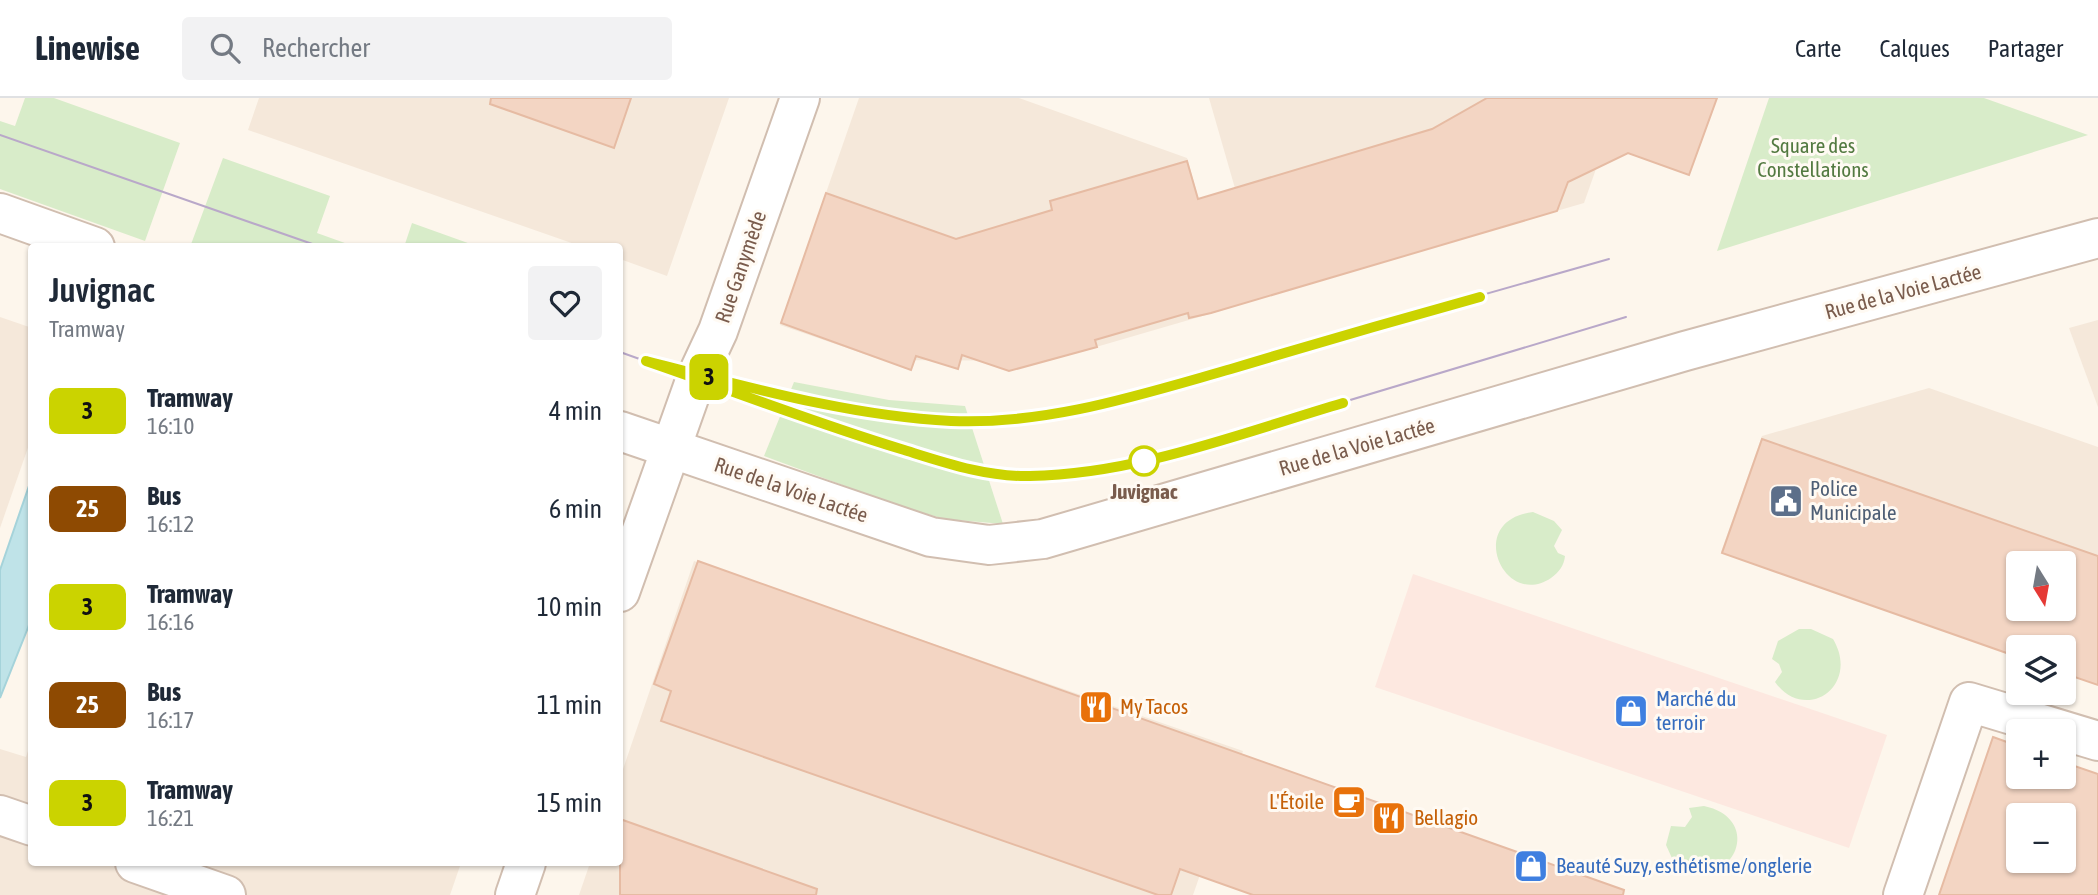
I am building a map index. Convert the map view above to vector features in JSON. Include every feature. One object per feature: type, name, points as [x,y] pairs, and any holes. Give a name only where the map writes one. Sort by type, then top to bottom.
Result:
[{"type":"street","name":"Rue Ganymède","points":[[623,584],[696,378],[718,331],[800,98]]},
{"type":"street","points":[[0,213],[84,243]]},
{"type":"street","name":"Rue de la Voie Lactée","points":[[623,432],[931,537],[989,545],[1043,539],[1685,351],[2098,238]]},
{"type":"street","points":[[1903,895],[1969,702],[2098,741]]},
{"type":"street","points":[[0,815],[28,825]]},
{"type":"street","points":[[144,866],[226,895]]},
{"type":"street","points":[[515,895],[525,866]]},
{"type":"shaded area","points":[[259,98],[729,98],[667,276],[623,260],[623,243],[572,243],[248,130]]},
{"type":"shaded area","points":[[859,98],[1019,98],[1187,158],[1230,308],[1048,361],[882,360],[780,325]]},
{"type":"shaded area","points":[[1209,98],[1621,98],[1584,203],[1266,296]]},
{"type":"shaded area","points":[[0,317],[28,327],[28,448],[0,528]]},
{"type":"shaded area","points":[[2098,320],[2098,407],[2069,328]]},
{"type":"shaded area","points":[[1929,388],[2098,447],[2098,684],[2076,661],[2076,635],[2006,635],[2006,652],[1721,552],[1762,436]]},
{"type":"shaded area","points":[[694,561],[1243,751],[1193,895],[579,895],[589,866],[623,866],[623,769]]},
{"type":"shaded area","name":"Marché du terroir","points":[[1413,574],[1887,735],[1849,848],[1375,687]]},
{"type":"shaded area","points":[[0,749],[26,757],[28,751],[28,866],[460,866],[450,895],[0,895]]},
{"type":"green space","points":[[25,98],[54,98],[180,143],[145,241],[0,189],[0,121],[15,126]]},
{"type":"green space","name":"Square des Constellations","points":[[1769,98],[1984,98],[2088,135],[1717,251]]},
{"type":"green space","points":[[223,158],[330,196],[317,233],[345,243],[191,243]]},
{"type":"green space","points":[[412,223],[468,243],[405,243]]},
{"type":"green space","points":[[794,382],[889,400],[965,406],[1003,524],[945,519],[899,506],[764,456]]},
{"type":"green space","points":[[1533,512],[1554,521],[1562,530],[1554,546],[1558,553],[1565,556],[1562,566],[1551,578],[1534,585],[1519,582],[1506,573],[1498,560],[1496,545],[1500,530],[1512,518]]},
{"type":"green space","points":[[1799,629],[1811,629],[1833,639],[1840,656],[1840,671],[1835,684],[1826,694],[1814,699],[1801,700],[1787,694],[1775,682],[1782,672],[1779,664],[1772,659],[1778,641]]},
{"type":"green space","points":[[1704,806],[1723,814],[1734,825],[1737,838],[1735,852],[1726,863],[1713,871],[1696,873],[1676,867],[1666,845],[1671,826],[1685,827],[1692,817],[1689,808]]},
{"type":"water","points":[[28,489],[28,628],[0,698],[0,570]]},
{"type":"building","points":[[491,98],[631,98],[614,148],[490,104]]},
{"type":"building","points":[[1487,98],[1717,98],[1689,175],[1628,153],[1568,182],[1557,211],[1211,313],[1189,318],[1188,313],[1095,340],[1097,347],[1009,371],[962,355],[958,369],[916,356],[911,370],[781,323],[826,193],[956,239],[1052,210],[1050,201],[1187,161],[1198,199],[1432,129]]},
{"type":"building","points":[[1762,439],[2098,556],[2098,685],[2076,677],[2076,635],[2006,635],[2006,653],[1722,553]]},
{"type":"building","points":[[698,561],[1624,890],[1623,895],[1253,895],[1180,869],[1171,895],[1158,895],[661,721],[671,691],[654,684]]},
{"type":"building","points":[[1993,737],[2006,742],[2006,789],[2076,789],[2076,766],[2098,774],[2098,895],[1939,895]]},
{"type":"building","points":[[623,820],[817,889],[816,895],[620,895]]},
{"type":"tram line","points":[[0,135],[310,243]]},
{"type":"tram line","points":[[737,384],[877,413],[952,421],[1063,414],[1609,259]]},
{"type":"tram line","name":"3","points":[[1343,403],[1164,456],[1093,472],[1027,476],[969,470],[855,436],[646,361],[762,390],[877,413],[953,421],[1019,419],[1063,414],[1135,396],[1480,297]]},
{"type":"tram line","points":[[623,353],[855,436],[969,470],[1027,476],[1093,472],[1164,456],[1626,317]]},
{"type":"place","name":"Juvignac","points":[[1144,461]]},
{"type":"place","name":"Police Municipale","points":[[1786,501]]},
{"type":"place","name":"My Tacos","points":[[1096,707]]},
{"type":"place","name":"Marché du terroir","points":[[1631,711]]},
{"type":"place","name":"L'Étoile","points":[[1349,802]]},
{"type":"place","name":"Bellagio","points":[[1389,818]]},
{"type":"place","name":"Beauté Suzy, esthétisme/onglerie","points":[[1531,866]]}]
